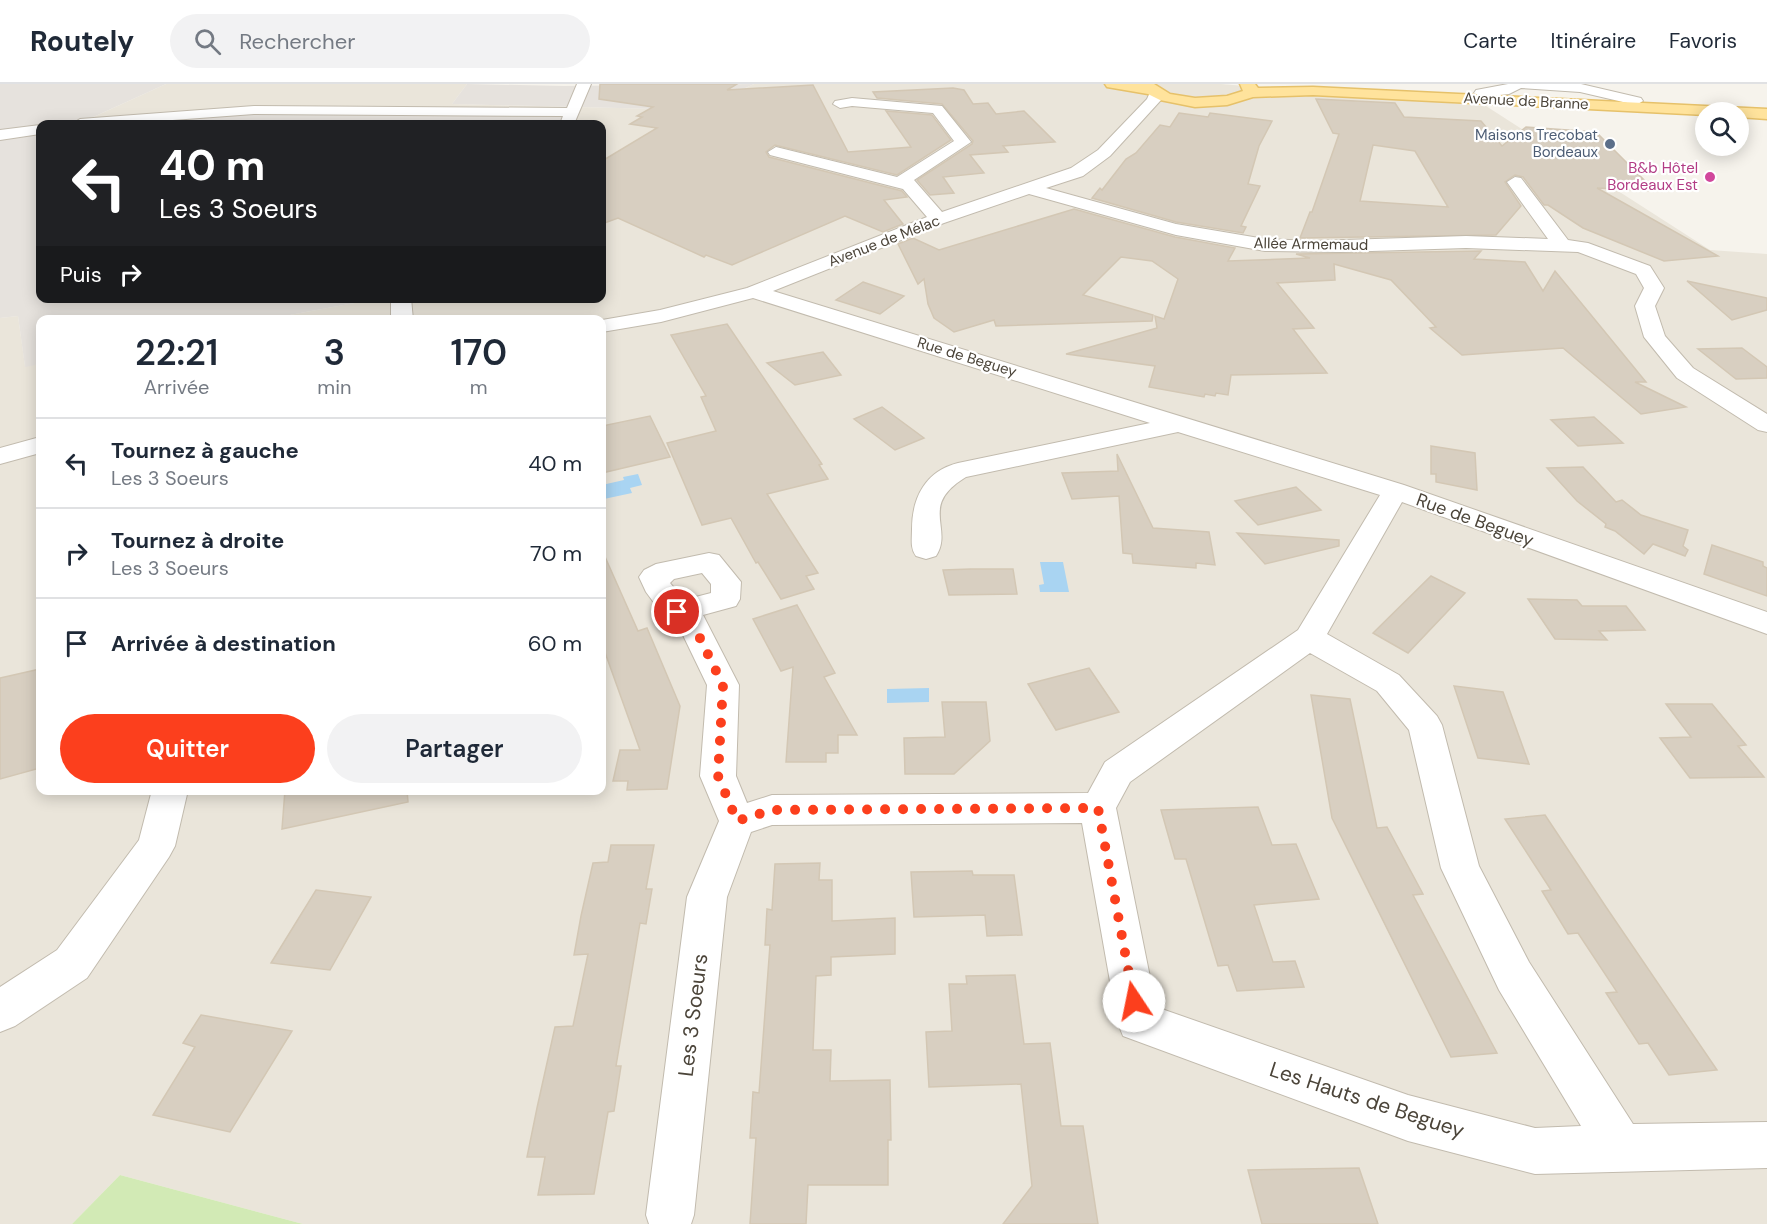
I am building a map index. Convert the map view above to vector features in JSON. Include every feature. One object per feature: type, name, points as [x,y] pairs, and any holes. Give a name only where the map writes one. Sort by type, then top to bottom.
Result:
[{"type":"main road","points":[[1112,84],[1151,89]]},
{"type":"main road","name":"Avenue de Branne","points":[[1287,84],[1767,108]]},
{"type":"main road","name":"Avenue de Branne","points":[[1151,89],[1178,100],[1214,103],[1236,100],[1248,89],[1767,114]]},
{"type":"street","points":[[118,120],[254,110],[569,118],[584,84]]},
{"type":"street","points":[[1481,93],[1509,90],[1519,84],[1580,88],[1636,101]]},
{"type":"street","name":"Avenue de Mélac","points":[[606,326],[661,316],[754,292],[938,219],[1077,172],[1104,153],[1154,100],[1151,89]]},
{"type":"street","name":"Avenue de Mélac","points":[[1144,111],[1178,100]]},
{"type":"street","points":[[840,104],[852,102],[937,109],[963,142],[904,179],[938,219]]},
{"type":"street","points":[[237,120],[254,110]]},
{"type":"street","points":[[0,135],[36,130]]},
{"type":"street","points":[[776,152],[909,185]]},
{"type":"street","points":[[1515,182],[1562,245]]},
{"type":"street","name":"Allée Armemaud","points":[[1030,189],[1151,224],[1214,238],[1267,245],[1367,246],[1466,242],[1581,247],[1644,270],[1654,288],[1645,306],[1655,337],[1685,373],[1767,425]]},
{"type":"street","name":"Rue de Beguey","points":[[754,292],[1395,491],[1767,623]]},
{"type":"street","name":"Rue de Beguey","points":[[926,550],[927,501],[934,488],[945,477],[958,471],[1181,424]]},
{"type":"street","points":[[0,456],[36,446]]},
{"type":"street","points":[[677,612],[692,622],[723,685],[718,776],[737,821],[772,810],[1098,808],[1117,772],[1309,638],[1395,491]]},
{"type":"street","points":[[1309,638],[1388,683],[1425,725],[1460,868],[1514,976],[1621,1148],[1767,1145]]},
{"type":"street","points":[[0,1011],[72,964],[156,846],[169,795]]},
{"type":"street","name":"Les Hauts de Beguey","points":[[1098,808],[1138,1021],[1408,1118],[1535,1151],[1621,1148]]},
{"type":"street","name":"Les 3 Soeurs","points":[[670,1215],[706,897],[737,821]]},
{"type":"shaded area","points":[[0,84],[166,84],[91,118],[179,111],[264,108],[572,112],[569,120],[36,120],[36,303],[354,303],[290,315],[36,315],[36,365],[25,367],[18,316],[0,318]]},
{"type":"shaded area","points":[[166,84],[467,84],[452,104],[698,110],[754,84],[1221,84],[1486,106],[1710,250],[1767,254],[1767,1224],[303,1224],[120,1175],[72,1224],[0,1224],[0,318],[18,316],[25,366],[36,365],[36,795],[606,795],[606,315],[290,315],[354,303],[606,303],[606,221],[709,185],[668,169],[606,187],[606,120],[472,120],[179,111],[89,119]]},
{"type":"shaded area","points":[[467,84],[564,86],[754,84],[698,110],[452,104]]},
{"type":"green space","points":[[120,1175],[303,1224],[72,1224]]},
{"type":"water","points":[[638,474],[642,485],[630,488],[632,493],[606,499],[606,484],[624,480],[623,477]]},
{"type":"water","points":[[1040,562],[1063,562],[1069,592],[1040,592],[1039,585],[1044,584]]},
{"type":"water","points":[[929,688],[929,702],[887,703],[887,689]]},
{"type":"building","points":[[600,84],[737,84],[727,90],[813,85],[848,152],[911,147],[886,111],[932,115],[951,140],[897,175],[775,145],[766,152],[769,157],[902,191],[907,197],[884,200],[903,224],[883,232],[845,216],[732,265],[706,255],[704,257],[618,218],[606,222],[606,159],[657,128],[630,124],[642,117],[637,116],[653,107],[599,99]]},
{"type":"building","points":[[953,88],[964,90],[973,104],[988,103],[996,114],[1024,111],[1055,142],[1003,146],[1008,152],[970,155],[984,173],[943,177],[954,193],[930,195],[917,180],[972,144],[973,141],[942,104],[877,98],[873,92]]},
{"type":"building","points":[[1316,99],[1395,103],[1404,117],[1481,121],[1502,146],[1526,127],[1596,132],[1655,191],[1597,188],[1718,256],[1664,261],[1583,228],[1548,205],[1544,205],[1523,177],[1515,175],[1505,182],[1521,206],[1496,235],[1300,238],[1310,212],[1312,212],[1339,134],[1333,133]],"holes":[[[1373,145],[1415,151],[1448,207],[1360,201]]]},
{"type":"building","points":[[1179,113],[1208,117],[1210,113],[1272,121],[1259,146],[1248,184],[1260,186],[1241,226],[1246,227],[1243,233],[1176,222],[1092,198],[1100,188],[1102,190],[1126,159],[1136,153],[1160,125],[1170,127]]},
{"type":"building","points":[[1074,209],[1175,237],[1235,248],[1228,261],[1310,258],[1296,254],[1481,251],[1474,259],[1525,262],[1543,291],[1555,271],[1646,382],[1635,382],[1686,407],[1641,414],[1563,348],[1462,355],[1430,328],[1436,327],[1391,280],[1334,264],[1335,280],[1277,283],[1314,328],[1293,329],[1327,373],[1231,375],[1228,395],[1216,393],[1215,396],[1205,394],[1204,397],[1149,387],[1155,366],[1066,354],[1157,328],[1155,316],[1164,319],[1178,279],[1152,261],[1121,257],[1083,295],[1153,315],[1152,321],[996,326],[994,320],[954,332],[934,318],[928,304],[924,279],[918,284],[898,244],[913,238],[939,250]]},
{"type":"building","points":[[1687,281],[1767,298],[1767,310],[1732,320]]},
{"type":"building","points":[[863,282],[904,296],[880,314],[836,300]]},
{"type":"building","points":[[727,324],[822,464],[819,465],[828,479],[767,494],[818,573],[806,576],[814,589],[781,599],[758,562],[756,563],[731,518],[702,525],[667,443],[716,431],[701,397],[706,396],[671,335]]},
{"type":"building","points":[[1742,348],[1767,367],[1767,378],[1736,379],[1698,349]]},
{"type":"building","points":[[823,352],[841,375],[795,385],[767,363]]},
{"type":"building","points":[[882,407],[924,438],[895,450],[854,419]]},
{"type":"building","points":[[650,416],[670,457],[606,472],[606,425]]},
{"type":"building","points":[[1594,417],[1623,443],[1578,446],[1551,420]]},
{"type":"building","points":[[1431,446],[1475,453],[1477,490],[1436,482],[1436,474],[1431,474]]},
{"type":"building","points":[[1117,454],[1153,528],[1209,532],[1215,565],[1196,563],[1196,568],[1133,563],[1132,554],[1123,553],[1119,496],[1072,499],[1062,473],[1118,471]]},
{"type":"building","points":[[1583,467],[1616,502],[1622,500],[1641,515],[1688,530],[1683,546],[1688,550],[1685,556],[1653,544],[1644,554],[1615,531],[1605,527],[1606,524],[1577,501],[1547,468]]},
{"type":"building","points":[[1296,487],[1321,510],[1258,525],[1235,501]]},
{"type":"building","points":[[1237,533],[1339,540],[1339,546],[1265,564]]},
{"type":"building","points":[[1712,545],[1763,562],[1763,566],[1767,568],[1767,596],[1704,574]]},
{"type":"building","points":[[606,559],[638,631],[647,628],[680,706],[667,789],[627,790],[628,781],[613,781],[620,750],[640,750],[606,655]]},
{"type":"building","points":[[1013,569],[1017,594],[949,595],[943,570]]},
{"type":"building","points":[[1431,576],[1465,593],[1408,653],[1373,633]]},
{"type":"building","points":[[1528,599],[1577,600],[1582,606],[1626,606],[1645,630],[1599,631],[1607,640],[1555,639]]},
{"type":"building","points":[[797,605],[835,673],[824,677],[857,735],[838,735],[838,753],[826,753],[826,762],[786,762],[793,667],[781,671],[753,619]]},
{"type":"building","points":[[1089,668],[1119,712],[1056,730],[1028,684]]},
{"type":"building","points":[[36,670],[36,769],[0,779],[0,678]]},
{"type":"building","points":[[1454,686],[1503,692],[1529,764],[1478,758]]},
{"type":"building","points":[[1311,695],[1350,699],[1377,828],[1387,827],[1423,894],[1413,895],[1497,1053],[1451,1057],[1332,818]]},
{"type":"building","points":[[942,702],[986,702],[990,741],[954,774],[905,774],[904,738],[945,737]]},
{"type":"building","points":[[1666,704],[1712,704],[1746,745],[1738,746],[1764,777],[1690,778],[1660,738],[1691,737]]},
{"type":"building","points":[[285,795],[407,795],[408,802],[282,829]]},
{"type":"building","points":[[1258,807],[1272,845],[1296,844],[1319,899],[1254,905],[1273,962],[1295,961],[1304,987],[1237,991],[1228,965],[1218,966],[1186,859],[1175,859],[1161,810]]},
{"type":"building","points":[[1545,815],[1717,1070],[1669,1075],[1648,1043],[1639,1044],[1606,993],[1617,992],[1578,933],[1568,934],[1542,891],[1551,890],[1505,819]]},
{"type":"building","points":[[611,845],[654,845],[646,889],[652,889],[646,924],[640,923],[616,1066],[621,1066],[614,1111],[608,1112],[594,1194],[538,1195],[545,1157],[527,1157],[537,1108],[555,1027],[573,1026],[588,954],[574,955],[593,863],[608,862]]},
{"type":"building","points":[[820,863],[819,880],[832,880],[832,921],[895,918],[895,954],[831,957],[831,975],[816,976],[813,1050],[831,1050],[830,1081],[890,1080],[891,1140],[888,1140],[888,1185],[808,1185],[806,1224],[750,1224],[756,1138],[750,1138],[753,1092],[759,1093],[770,945],[765,945],[767,909],[772,910],[775,864]]},
{"type":"building","points":[[972,871],[973,875],[1014,875],[1022,935],[987,936],[985,915],[914,917],[911,872]]},
{"type":"building","points":[[316,890],[371,897],[330,970],[271,963]]},
{"type":"building","points":[[1015,975],[1024,1044],[1050,1043],[1061,1126],[1083,1126],[1098,1224],[1003,1224],[1032,1186],[1021,1084],[929,1087],[926,1032],[952,1031],[949,984],[967,984],[966,976]]},
{"type":"building","points":[[201,1015],[292,1031],[230,1132],[153,1115],[195,1047],[183,1043]]},
{"type":"building","points":[[1359,1168],[1378,1224],[1262,1224],[1248,1170]]},
{"type":"place","name":"Maisons Trecobat Bordeaux","points":[[1610,144]]},
{"type":"place","name":"B&b Hôtel Bordeaux Est","points":[[1710,177]]},
{"type":"route","points":[[677,612],[692,622],[723,685],[718,776],[737,821],[772,810],[1098,808],[1134,1001]]}]
